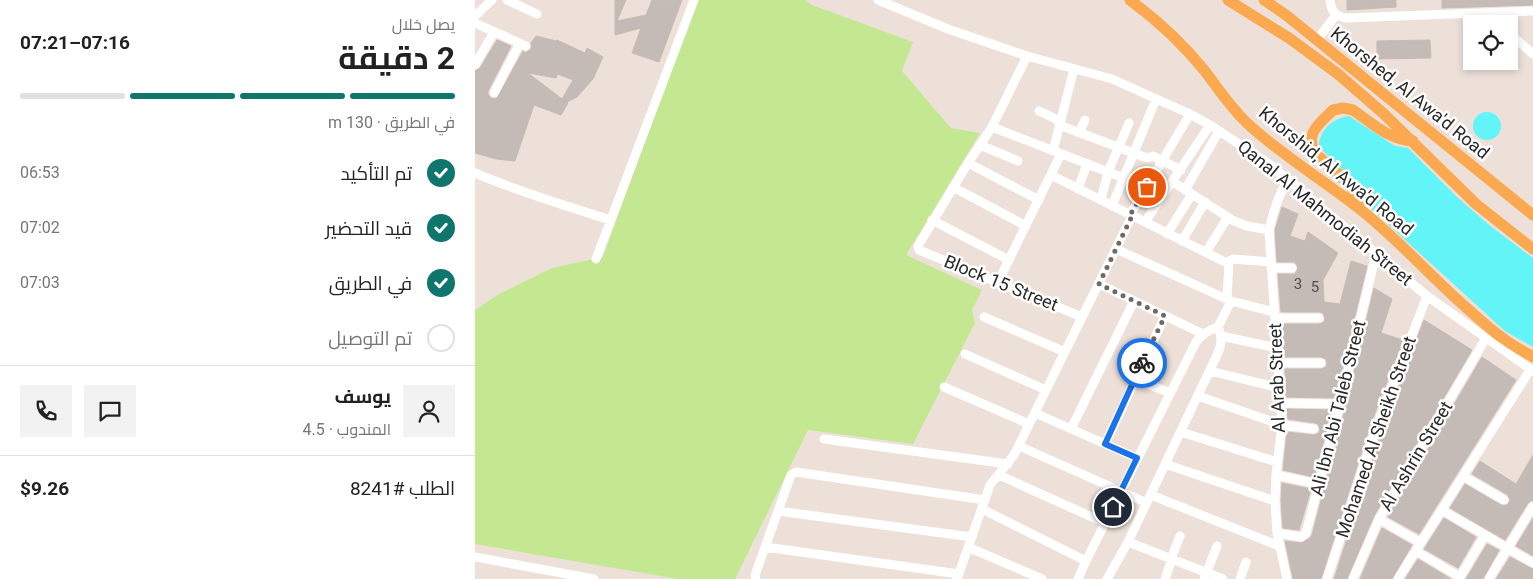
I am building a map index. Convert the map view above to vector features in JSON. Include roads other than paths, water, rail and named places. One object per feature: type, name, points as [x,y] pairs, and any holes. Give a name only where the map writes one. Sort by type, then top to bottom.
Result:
[{"type":"main road","name":"Khorshid, Al Awa'd Road","points":[[1130,0],[1155,20],[1189,53],[1231,105],[1261,136],[1277,150],[1321,179],[1361,210],[1392,236],[1477,317],[1503,339],[1533,357]]},
{"type":"main road","points":[[1142,0],[1155,20]]},
{"type":"main road","points":[[1228,0],[1263,21],[1313,56],[1361,94],[1413,141],[1476,204],[1533,249]]},
{"type":"main road","name":"Khorshed, Al Awa'd Road","points":[[1264,0],[1286,15],[1533,215]]},
{"type":"main road","points":[[1361,210],[1358,196],[1351,186],[1316,154],[1312,148],[1311,136],[1314,129],[1333,110],[1348,109],[1353,110],[1388,135],[1400,140],[1413,141]]},
{"type":"street","points":[[475,16],[492,0]]},
{"type":"street","points":[[507,0],[537,14]]},
{"type":"street","points":[[596,259],[694,0]]},
{"type":"street","name":"Qanal Al Mahmodiah Street","points":[[878,0],[948,29],[1027,56],[1111,80],[1190,114],[1219,130],[1288,179],[1427,296],[1532,370]]},
{"type":"street","points":[[1330,0],[1331,8],[1336,15],[1346,18],[1533,11]]},
{"type":"street","points":[[1317,40],[1336,15]]},
{"type":"street","points":[[475,23],[523,44],[494,93]]},
{"type":"street","points":[[475,65],[494,32]]},
{"type":"street","points":[[1518,41],[1533,54]]},
{"type":"street","points":[[1009,260],[932,220],[992,127],[1027,56]]},
{"type":"street","points":[[998,282],[1051,175],[1057,152],[1060,123],[1075,69]]},
{"type":"street","points":[[1112,206],[1156,99]]},
{"type":"street","points":[[1039,111],[1079,133],[1147,158],[1153,156],[1181,170]]},
{"type":"street","points":[[765,547],[958,576],[990,486],[1008,464],[1019,446],[1131,215],[1190,114]]},
{"type":"street","points":[[1079,133],[1085,120]]},
{"type":"street","points":[[1101,200],[1108,172],[1129,123]]},
{"type":"street","points":[[1145,222],[1210,125]]},
{"type":"street","points":[[992,127],[1123,178],[1145,190],[1159,203]]},
{"type":"street","points":[[1167,234],[1219,130]]},
{"type":"street","points":[[980,145],[1018,161]]},
{"type":"street","points":[[968,162],[1039,200]]},
{"type":"street","points":[[1078,189],[1087,164]]},
{"type":"street","points":[[475,173],[495,182],[610,220]]},
{"type":"street","points":[[1051,175],[1225,262],[1233,259],[1292,268]]},
{"type":"street","name":"Al Arab Street","points":[[1287,579],[1277,533],[1275,501],[1277,462],[1282,424],[1269,230],[1279,195],[1288,179]]},
{"type":"street","points":[[1173,182],[1228,218],[1240,224],[1269,230]]},
{"type":"street","points":[[953,187],[1026,226]]},
{"type":"street","points":[[1182,241],[1205,202]]},
{"type":"street","points":[[1206,252],[1228,218]]},
{"type":"street","name":"Block 15 Street","points":[[932,220],[918,244],[919,250],[1082,317]]},
{"type":"street","points":[[1116,249],[1229,300],[1274,315],[1319,318]]},
{"type":"street","name":"Ali Ibn Abi Taleb Street","points":[[1277,533],[1301,537],[1305,535],[1340,404],[1376,254]]},
{"type":"street","points":[[1107,579],[1149,499],[1221,345],[1220,332],[1229,300],[1229,262]]},
{"type":"street","points":[[1099,284],[1203,334]]},
{"type":"street","name":"Mohamed Al Sheikh Street","points":[[1327,579],[1376,428],[1427,296]]},
{"type":"street","points":[[1071,429],[1134,301]]},
{"type":"street","points":[[1105,444],[1165,316]]},
{"type":"street","points":[[984,317],[1065,352]]},
{"type":"street","points":[[1078,579],[1196,342],[1203,334],[1210,330],[1277,348]]},
{"type":"street","name":"Al Ashrin Street","points":[[1353,579],[1379,519],[1486,338]]},
{"type":"street","points":[[965,354],[1046,390]]},
{"type":"street","points":[[1278,363],[1321,363]]},
{"type":"street","points":[[1398,579],[1532,370]]},
{"type":"street","points":[[1210,371],[1280,388]]},
{"type":"street","points":[[1135,379],[1170,393]]},
{"type":"street","points":[[944,387],[1029,424]]},
{"type":"street","points":[[1198,396],[1282,424],[1314,429]]},
{"type":"street","points":[[1281,403],[1340,404]]},
{"type":"street","points":[[1035,413],[1137,458]]},
{"type":"street","points":[[1181,432],[1277,462]]},
{"type":"street","points":[[824,439],[1008,464]]},
{"type":"street","points":[[1019,446],[1121,491],[1149,499],[1279,546]]},
{"type":"street","points":[[1165,464],[1275,501]]},
{"type":"street","points":[[756,579],[755,575],[791,475],[799,472],[983,505],[1086,560]]},
{"type":"street","points":[[999,475],[1105,523]]},
{"type":"street","points":[[1276,475],[1319,484]]},
{"type":"street","points":[[1463,476],[1503,500]]},
{"type":"street","points":[[1489,579],[1533,506]]},
{"type":"street","points":[[1441,510],[1533,563]]},
{"type":"street","points":[[778,511],[972,537]]},
{"type":"street","points":[[1379,519],[1460,577],[1485,535]]},
{"type":"street","points":[[1165,579],[1180,536]]},
{"type":"street","points":[[1128,542],[1171,559],[1205,576],[1223,579]]},
{"type":"street","points":[[1205,576],[1217,546]]},
{"type":"street","points":[[968,547],[1042,579]]},
{"type":"street","points":[[475,557],[594,579]]},
{"type":"street","points":[[1240,579],[1246,562]]},
{"type":"water","points":[[1487,112],[1497,116],[1501,126],[1497,136],[1487,140],[1477,136],[1473,126],[1477,116]]},
{"type":"water","points":[[1349,116],[1395,146],[1408,148],[1457,197],[1489,225],[1533,258],[1533,347],[1505,331],[1368,206],[1360,186],[1319,147],[1324,130],[1332,122]]}]
